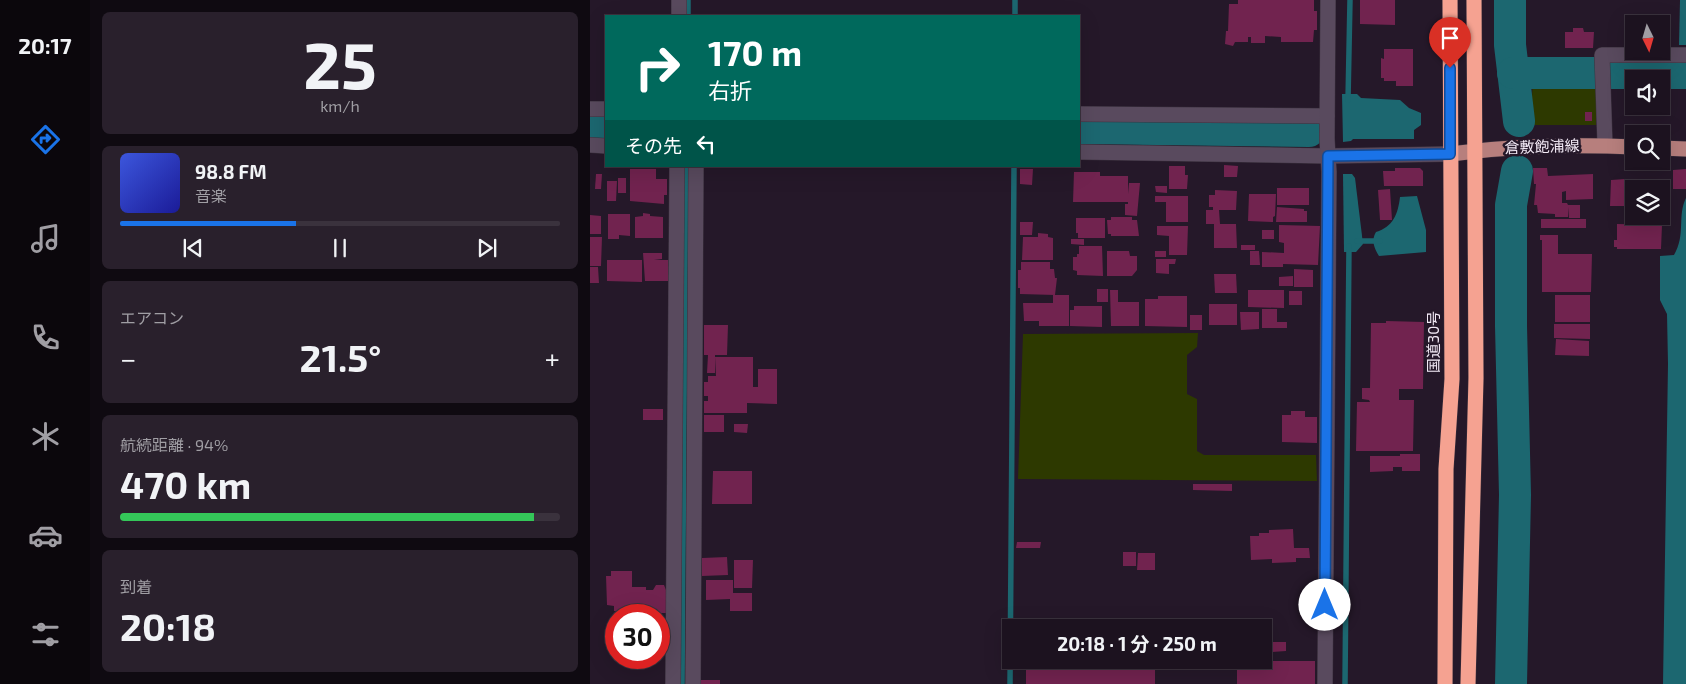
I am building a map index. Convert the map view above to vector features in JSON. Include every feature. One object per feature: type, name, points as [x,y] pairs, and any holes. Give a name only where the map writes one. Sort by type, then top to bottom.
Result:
[{"type":"highway","name":"国道30号","points":[[1445,684],[1446,469],[1452,380],[1450,0]]},
{"type":"highway","points":[[1468,684],[1476,378],[1474,0]]},
{"type":"main road","name":"倉敷飽浦線","points":[[1450,154],[1504,148],[1605,145],[1625,146]]},
{"type":"main road","points":[[1670,148],[1686,149]]},
{"type":"street","points":[[679,0],[679,15]]},
{"type":"street","points":[[1325,684],[1328,0]]},
{"type":"street","points":[[1605,145],[1602,55],[1686,55]]},
{"type":"street","points":[[590,109],[605,109]]},
{"type":"street","points":[[1080,114],[1327,116]]},
{"type":"street","points":[[590,146],[605,146]]},
{"type":"street","points":[[1080,152],[1328,156],[1450,154]]},
{"type":"street","points":[[673,684],[678,167]]},
{"type":"street","points":[[693,684],[696,167]]},
{"type":"green space","points":[[1533,81],[1596,81],[1596,125],[1530,125]]},
{"type":"green space","points":[[1198,333],[1197,347],[1187,355],[1187,394],[1197,399],[1197,451],[1204,455],[1316,455],[1317,481],[1018,479],[1023,334]]},
{"type":"water","points":[[1680,0],[1686,0],[1686,45],[1679,45]]},
{"type":"water","points":[[1342,94],[1357,94],[1361,98],[1400,100],[1409,108],[1421,113],[1421,125],[1414,130],[1414,139],[1353,139],[1343,142]]},
{"type":"water","points":[[1343,174],[1352,174],[1355,178],[1363,244],[1356,252],[1344,252]]},
{"type":"water","points":[[1417,196],[1426,230],[1426,252],[1379,256],[1374,244],[1376,232],[1387,227],[1394,219],[1400,197]]},
{"type":"water","points":[[1686,198],[1686,684],[1663,684],[1668,364],[1667,314],[1660,300],[1660,256],[1674,255],[1678,248],[1683,205]]},
{"type":"building","points":[[1238,0],[1314,0],[1314,11],[1317,11],[1317,30],[1314,30],[1313,42],[1281,42],[1281,37],[1265,36],[1265,43],[1251,43],[1251,37],[1248,37],[1248,42],[1235,42],[1233,46],[1225,44],[1226,31],[1228,31],[1229,4],[1238,4]]},
{"type":"building","points":[[1360,0],[1395,0],[1395,25],[1360,24]]},
{"type":"building","points":[[1573,28],[1583,28],[1584,32],[1594,32],[1593,48],[1565,48],[1565,32],[1573,32]]},
{"type":"building","points":[[1384,49],[1413,49],[1413,86],[1396,86],[1396,81],[1384,81],[1384,78],[1381,78],[1381,58],[1384,59]]},
{"type":"building","points":[[1585,112],[1592,112],[1592,121],[1585,121]]},
{"type":"building","points":[[1224,165],[1238,166],[1237,177],[1224,177]]},
{"type":"building","points":[[1169,166],[1185,166],[1185,175],[1188,175],[1187,189],[1169,189]]},
{"type":"building","points":[[1395,168],[1420,168],[1423,171],[1423,186],[1384,186],[1383,171],[1395,171]]},
{"type":"building","points":[[1533,168],[1547,168],[1548,176],[1593,174],[1593,199],[1566,200],[1566,191],[1562,192],[1562,203],[1580,205],[1580,218],[1569,218],[1568,207],[1568,217],[1555,217],[1555,214],[1538,213],[1537,205],[1534,205],[1536,184],[1534,184]]},
{"type":"building","points":[[630,169],[656,169],[656,179],[667,179],[667,195],[664,195],[664,204],[630,201]]},
{"type":"building","points":[[1020,169],[1033,169],[1032,185],[1020,184]]},
{"type":"building","points":[[1686,169],[1686,189],[1673,189],[1673,170]]},
{"type":"building","points":[[1074,172],[1100,172],[1100,176],[1128,176],[1128,194],[1129,183],[1140,183],[1137,216],[1125,215],[1125,204],[1128,204],[1128,202],[1073,202]]},
{"type":"building","points":[[596,174],[602,174],[601,189],[595,189]]},
{"type":"building","points":[[618,178],[626,178],[626,193],[618,193]]},
{"type":"building","points":[[1625,179],[1625,206],[1610,206],[1611,180]]},
{"type":"building","points":[[607,181],[617,181],[616,201],[607,201]]},
{"type":"building","points":[[1155,186],[1167,186],[1167,193],[1156,192]]},
{"type":"building","points":[[1277,188],[1309,188],[1309,205],[1277,205]]},
{"type":"building","points":[[1390,189],[1392,220],[1380,220],[1378,190]]},
{"type":"building","points":[[1215,190],[1237,191],[1236,210],[1219,210],[1220,224],[1236,224],[1237,248],[1214,248],[1214,224],[1206,224],[1206,210],[1213,210],[1213,207],[1209,207],[1209,195],[1215,195]]},
{"type":"building","points":[[1249,194],[1276,194],[1273,222],[1248,221]]},
{"type":"building","points":[[1155,196],[1188,196],[1188,222],[1166,222],[1166,202],[1155,202]]},
{"type":"building","points":[[1277,207],[1304,209],[1304,211],[1307,211],[1307,222],[1276,222]]},
{"type":"building","points":[[643,213],[650,214],[650,216],[663,217],[663,238],[635,238],[635,217],[643,216]]},
{"type":"building","points":[[608,214],[630,214],[630,236],[619,235],[619,239],[608,239]]},
{"type":"building","points":[[590,215],[601,216],[601,234],[590,234]]},
{"type":"building","points":[[1111,217],[1132,217],[1132,220],[1137,220],[1139,236],[1111,236],[1111,234],[1108,234],[1107,220],[1111,220]]},
{"type":"building","points":[[1076,218],[1105,218],[1105,238],[1078,238]]},
{"type":"building","points":[[1541,219],[1586,219],[1586,228],[1541,228]]},
{"type":"building","points":[[1020,222],[1033,222],[1032,235],[1020,235]]},
{"type":"building","points":[[1617,224],[1662,225],[1661,249],[1617,249],[1617,247],[1614,247],[1614,240],[1617,240]]},
{"type":"building","points":[[1279,225],[1320,226],[1318,265],[1283,264],[1283,267],[1262,267],[1262,252],[1284,253],[1284,243],[1279,242]]},
{"type":"building","points":[[1157,226],[1188,226],[1187,255],[1169,255],[1169,236],[1157,235]]},
{"type":"building","points":[[1262,230],[1274,230],[1274,239],[1262,239]]},
{"type":"building","points":[[1038,233],[1048,234],[1048,237],[1053,238],[1053,260],[1022,260],[1023,237],[1038,237]]},
{"type":"building","points":[[1540,235],[1558,235],[1558,254],[1592,254],[1591,292],[1542,292],[1542,240],[1540,240]]},
{"type":"building","points":[[590,237],[602,237],[601,266],[590,266]]},
{"type":"building","points":[[1071,239],[1084,239],[1084,245],[1071,244]]},
{"type":"building","points":[[1241,245],[1255,245],[1255,250],[1241,250]]},
{"type":"building","points":[[1079,246],[1102,246],[1103,276],[1077,275],[1077,271],[1073,270],[1073,257],[1077,257],[1077,254],[1079,254]]},
{"type":"building","points":[[1107,251],[1129,251],[1130,256],[1137,256],[1137,270],[1132,276],[1107,276]]},
{"type":"building","points":[[1155,251],[1166,251],[1166,257],[1155,257]]},
{"type":"building","points":[[1250,251],[1259,251],[1260,265],[1250,265]]},
{"type":"building","points":[[643,253],[662,253],[662,259],[654,260],[668,260],[668,281],[645,281]]},
{"type":"building","points":[[1156,259],[1176,259],[1175,264],[1169,264],[1169,274],[1156,273]]},
{"type":"building","points":[[607,260],[642,260],[642,282],[607,281]]},
{"type":"building","points":[[1021,262],[1050,262],[1050,269],[1054,269],[1055,278],[1057,278],[1055,295],[1020,294],[1018,270],[1021,270]]},
{"type":"building","points":[[590,267],[598,267],[599,283],[590,283]]},
{"type":"building","points":[[1294,269],[1313,270],[1313,287],[1294,287]]},
{"type":"building","points":[[1214,274],[1236,274],[1237,293],[1215,293]]},
{"type":"building","points":[[1293,276],[1293,286],[1279,286],[1279,277]]},
{"type":"building","points":[[1097,289],[1108,289],[1108,302],[1097,302]]},
{"type":"building","points":[[1110,290],[1118,290],[1118,302],[1139,302],[1139,326],[1111,326]]},
{"type":"building","points":[[1248,290],[1284,290],[1284,308],[1248,307]]},
{"type":"building","points":[[1289,291],[1302,291],[1302,305],[1289,305]]},
{"type":"building","points":[[1053,295],[1069,295],[1069,326],[1039,326],[1039,321],[1024,321],[1023,303],[1053,303]]},
{"type":"building","points":[[1555,295],[1590,295],[1590,322],[1555,322]]},
{"type":"building","points":[[1158,296],[1187,296],[1187,327],[1145,326],[1145,299],[1158,299]]},
{"type":"building","points":[[1209,304],[1237,304],[1237,325],[1209,325]]},
{"type":"building","points":[[1074,306],[1102,306],[1102,327],[1070,326],[1070,310],[1074,310]]},
{"type":"building","points":[[1262,309],[1277,309],[1277,322],[1287,322],[1287,328],[1262,328]]},
{"type":"building","points":[[1240,312],[1259,312],[1259,329],[1241,330]]},
{"type":"building","points":[[1190,315],[1202,315],[1202,330],[1190,330]]},
{"type":"building","points":[[1386,321],[1424,322],[1423,389],[1399,389],[1399,400],[1414,400],[1413,451],[1356,451],[1357,402],[1370,402],[1369,400],[1362,399],[1362,388],[1370,388],[1371,323],[1386,323]]},
{"type":"building","points":[[1554,324],[1590,324],[1590,339],[1554,338]]},
{"type":"building","points":[[704,325],[728,325],[727,355],[715,355],[715,373],[707,373],[708,355],[704,355]]},
{"type":"building","points":[[1556,339],[1589,341],[1589,356],[1555,355]]},
{"type":"building","points":[[715,357],[753,357],[753,387],[758,387],[758,369],[777,369],[777,404],[747,403],[747,413],[704,413],[704,401],[708,401],[708,396],[704,396],[704,382],[708,382],[708,376],[716,376]]},
{"type":"building","points":[[643,409],[663,409],[663,420],[643,420]]},
{"type":"building","points":[[1291,411],[1305,411],[1305,417],[1317,417],[1317,443],[1282,442],[1282,415],[1291,415]]},
{"type":"building","points":[[704,415],[724,415],[724,432],[704,432]]},
{"type":"building","points":[[734,424],[748,424],[747,433],[734,432]]},
{"type":"building","points":[[1400,454],[1420,454],[1420,471],[1402,471],[1402,467],[1393,467],[1393,471],[1370,472],[1370,456],[1400,456]]},
{"type":"building","points":[[713,471],[752,471],[752,504],[712,504]]},
{"type":"building","points":[[1193,484],[1232,484],[1232,491],[1193,490]]},
{"type":"building","points":[[1293,529],[1294,548],[1309,548],[1310,558],[1296,558],[1296,562],[1272,563],[1272,559],[1251,560],[1250,536],[1259,536],[1259,533],[1269,533],[1269,530]]},
{"type":"building","points":[[1017,542],[1041,542],[1040,548],[1016,548]]},
{"type":"building","points":[[1123,552],[1136,552],[1136,566],[1123,566]]},
{"type":"building","points":[[1138,553],[1155,553],[1155,570],[1137,570]]},
{"type":"building","points":[[727,557],[728,575],[702,576],[702,558]]},
{"type":"building","points":[[734,560],[753,560],[752,588],[734,588]]},
{"type":"building","points":[[611,571],[632,571],[632,587],[646,587],[646,590],[653,590],[656,585],[664,585],[668,591],[668,604],[607,604],[606,576],[611,576]]},
{"type":"building","points":[[706,580],[733,580],[733,593],[752,593],[752,611],[730,611],[730,599],[706,600]]},
{"type":"building","points":[[1272,642],[1286,642],[1286,651],[1272,652]]},
{"type":"building","points":[[1272,661],[1315,661],[1315,684],[1237,684],[1237,669],[1272,669]]},
{"type":"building","points":[[1026,669],[1155,669],[1155,684],[1026,684]]},
{"type":"building","points":[[701,680],[720,680],[720,684],[701,684]]},
{"type":"waterway","points":[[688,0],[688,15]]},
{"type":"waterway","points":[[1015,0],[1015,15]]},
{"type":"waterway","points":[[1348,100],[1350,0]]},
{"type":"waterway","points":[[1510,0],[1510,45],[1519,121]]},
{"type":"waterway","points":[[1513,73],[1686,73]]},
{"type":"waterway","points":[[590,122],[605,123]]},
{"type":"waterway","points":[[1080,128],[1309,131]]},
{"type":"waterway","points":[[682,684],[686,167]]},
{"type":"waterway","points":[[1010,684],[1014,167]]},
{"type":"waterway","points":[[1511,684],[1515,495],[1511,326],[1511,205],[1517,171]]},
{"type":"waterway","points":[[1357,241],[1380,241]]},
{"type":"waterway","points":[[1500,245],[1511,245]]},
{"type":"waterway","points":[[1345,684],[1349,246]]},
{"type":"route","points":[[1325,605],[1328,156],[1450,154],[1450,68]]}]
